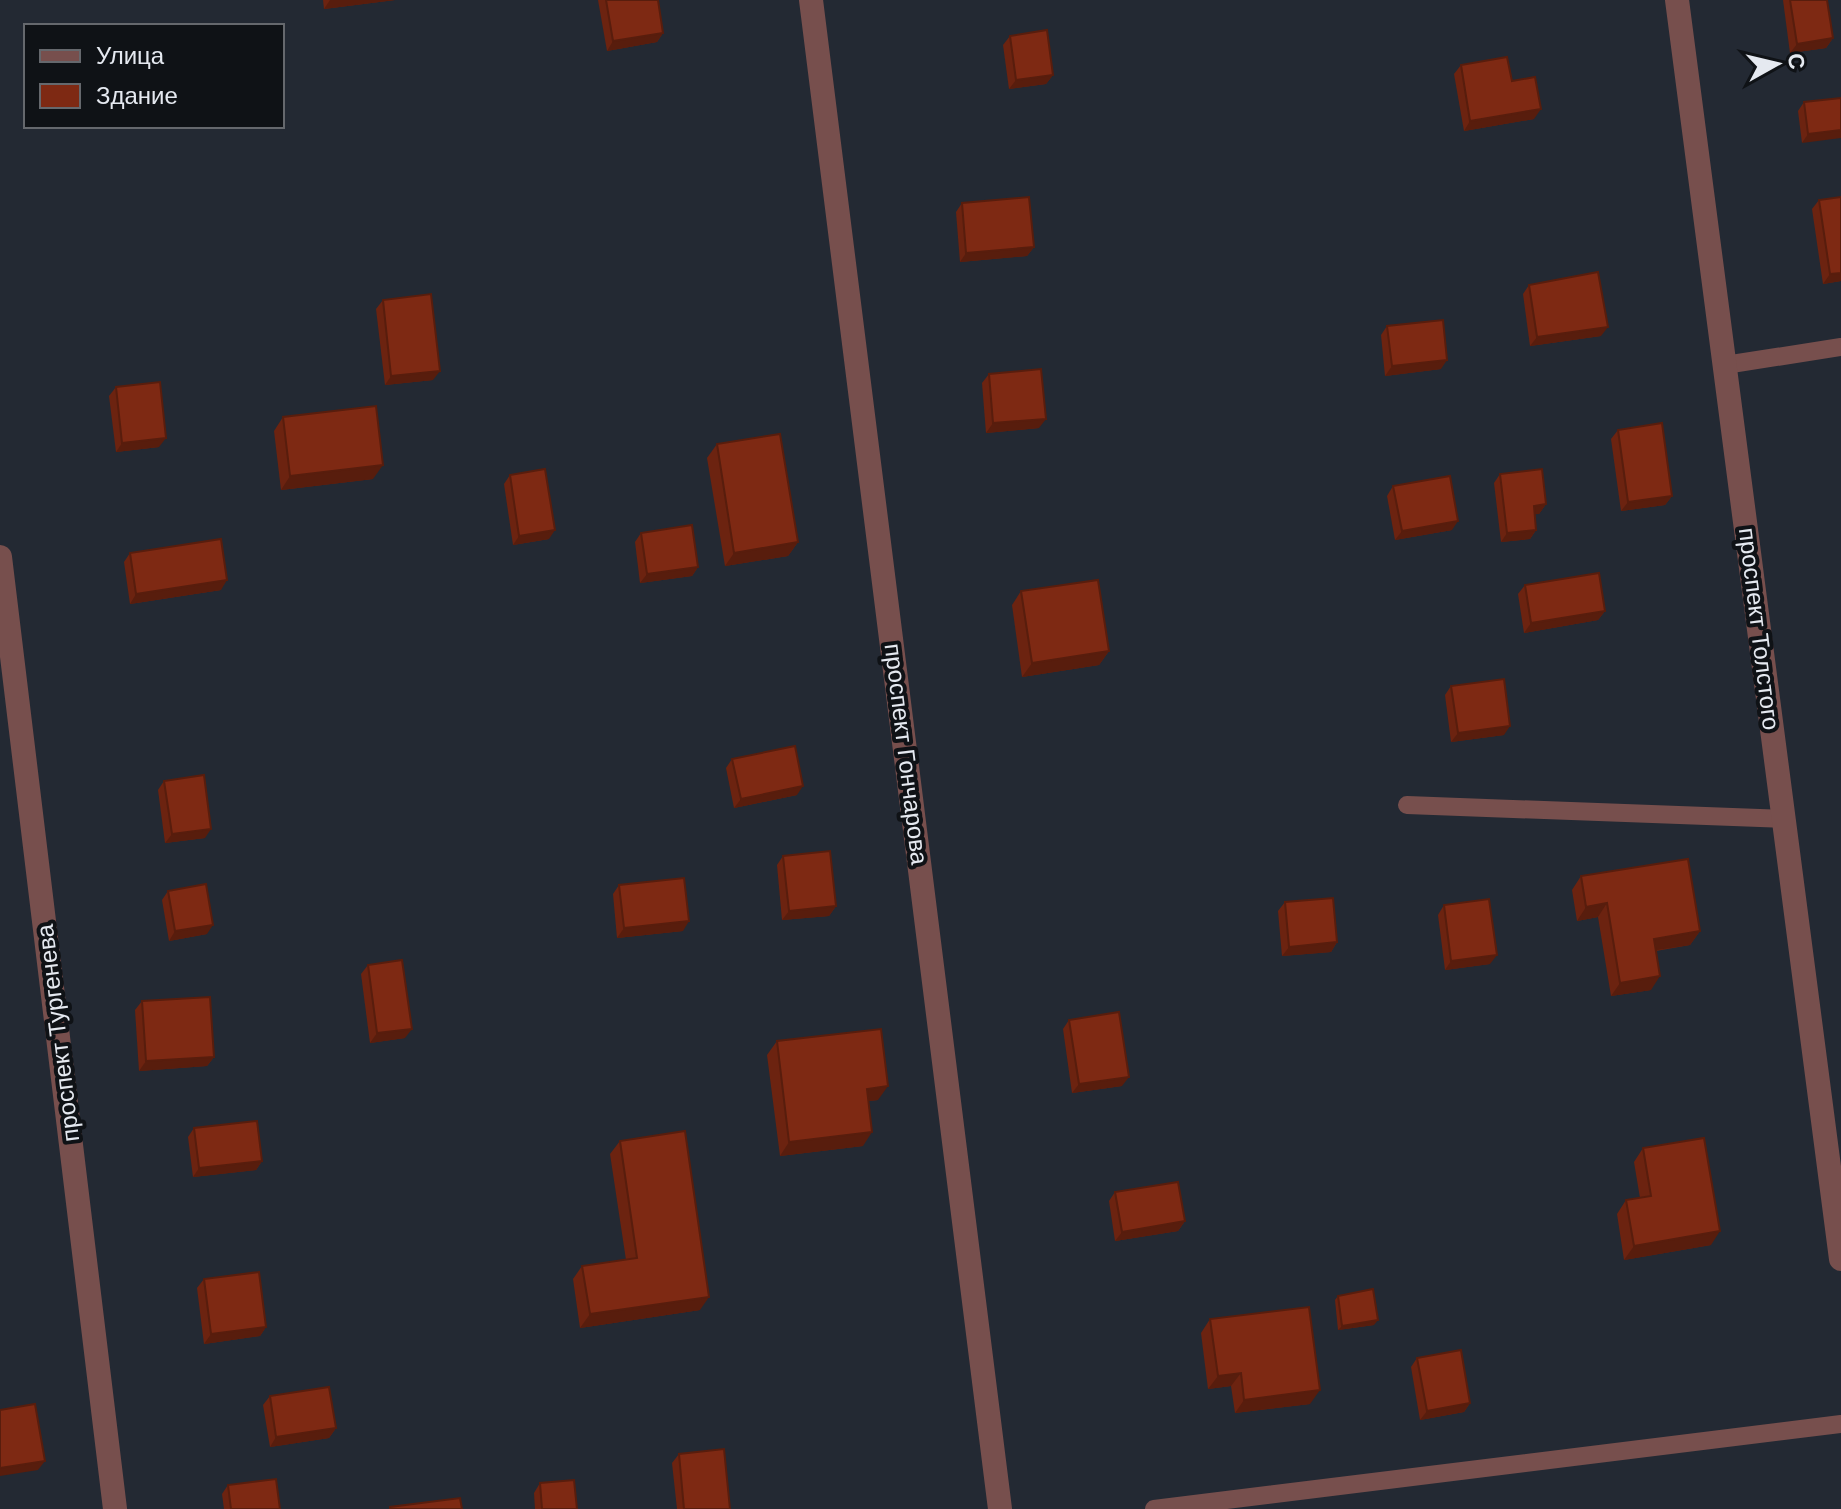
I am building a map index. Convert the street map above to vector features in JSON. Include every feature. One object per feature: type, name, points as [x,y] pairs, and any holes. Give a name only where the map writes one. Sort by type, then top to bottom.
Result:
[{"type":"street","name":"проспект Гончарова","points":[[811,0],[1000,1509]]},
{"type":"street","name":"проспект Толстого","points":[[1677,0],[1841,1259]]},
{"type":"street","name":"проспект Тургенева","points":[[0,557],[115,1509]]},
{"type":"lane","points":[[1725,365],[1841,347]]},
{"type":"lane","points":[[1407,805],[1784,819]]},
{"type":"lane","points":[[1154,1509],[1841,1424]]},
{"type":"building","points":[[606,0],[658,0],[663,33],[613,41]]},
{"type":"building","points":[[1790,0],[1827,0],[1833,38],[1797,44]]},
{"type":"building","points":[[1047,30],[1053,75],[1016,80],[1010,36]]},
{"type":"building","points":[[1507,57],[1512,81],[1535,77],[1541,109],[1470,121],[1461,65]]},
{"type":"building","points":[[1841,98],[1841,130],[1808,134],[1804,102]]},
{"type":"building","points":[[1029,197],[1034,247],[966,253],[962,203]]},
{"type":"building","points":[[1841,197],[1841,273],[1830,274],[1819,200]]},
{"type":"building","points":[[1598,272],[1608,327],[1537,337],[1529,285]]},
{"type":"building","points":[[431,294],[440,371],[391,376],[383,300]]},
{"type":"building","points":[[1443,320],[1447,360],[1392,366],[1387,326]]},
{"type":"building","points":[[1041,369],[1046,419],[993,423],[989,374]]},
{"type":"building","points":[[160,382],[166,438],[122,443],[116,387]]},
{"type":"building","points":[[376,406],[383,465],[290,476],[283,417]]},
{"type":"building","points":[[1662,423],[1672,496],[1628,502],[1618,430]]},
{"type":"building","points":[[780,434],[798,542],[734,553],[717,444]]},
{"type":"building","points":[[545,469],[555,530],[519,536],[510,475]]},
{"type":"building","points":[[1542,469],[1546,504],[1534,506],[1536,530],[1507,533],[1500,474]]},
{"type":"building","points":[[1450,476],[1458,521],[1402,531],[1393,486]]},
{"type":"building","points":[[692,525],[698,567],[647,574],[641,533]]},
{"type":"building","points":[[221,539],[227,580],[136,594],[130,553]]},
{"type":"building","points":[[1599,573],[1605,611],[1531,623],[1525,585]]},
{"type":"building","points":[[1098,580],[1109,651],[1032,663],[1021,591]]},
{"type":"building","points":[[1504,679],[1510,726],[1458,733],[1451,686]]},
{"type":"building","points":[[795,746],[803,786],[741,799],[732,759]]},
{"type":"building","points":[[204,775],[211,829],[172,834],[164,781]]},
{"type":"building","points":[[830,851],[836,906],[789,911],[783,856]]},
{"type":"building","points":[[1688,859],[1700,931],[1654,939],[1660,976],[1620,983],[1607,903],[1586,907],[1581,876]]},
{"type":"building","points":[[684,878],[689,921],[624,928],[619,885]]},
{"type":"building","points":[[206,884],[213,925],[175,931],[168,891]]},
{"type":"building","points":[[1333,898],[1337,942],[1289,947],[1285,902]]},
{"type":"building","points":[[1489,899],[1497,955],[1451,961],[1444,905]]},
{"type":"building","points":[[402,960],[412,1029],[377,1033],[368,965]]},
{"type":"building","points":[[210,997],[214,1057],[146,1061],[142,1001]]},
{"type":"building","points":[[1119,1012],[1129,1077],[1079,1084],[1069,1020]]},
{"type":"building","points":[[881,1029],[888,1086],[867,1089],[872,1132],[789,1142],[777,1041]]},
{"type":"building","points":[[257,1121],[262,1161],[199,1168],[194,1128]]},
{"type":"building","points":[[685,1131],[709,1297],[590,1314],[582,1266],[637,1258],[620,1141]]},
{"type":"building","points":[[1704,1138],[1720,1231],[1634,1246],[1626,1200],[1651,1196],[1643,1148]]},
{"type":"building","points":[[1178,1182],[1185,1221],[1122,1232],[1115,1192]]},
{"type":"building","points":[[259,1272],[266,1327],[211,1334],[204,1279]]},
{"type":"building","points":[[1373,1289],[1378,1320],[1342,1326],[1338,1296]]},
{"type":"building","points":[[1309,1307],[1320,1390],[1244,1400],[1241,1373],[1218,1376],[1210,1319]]},
{"type":"building","points":[[1461,1350],[1470,1403],[1427,1411],[1417,1358]]},
{"type":"building","points":[[329,1387],[336,1428],[276,1437],[270,1396]]},
{"type":"building","points":[[35,1404],[45,1461],[0,1468],[0,1410]]},
{"type":"building","points":[[724,1449],[730,1509],[684,1509],[679,1454]]},
{"type":"building","points":[[276,1479],[280,1509],[231,1509],[228,1485]]},
{"type":"building","points":[[574,1480],[577,1509],[542,1509],[540,1483]]},
{"type":"building","points":[[460,1498],[462,1509],[390,1509],[390,1507]]}]
